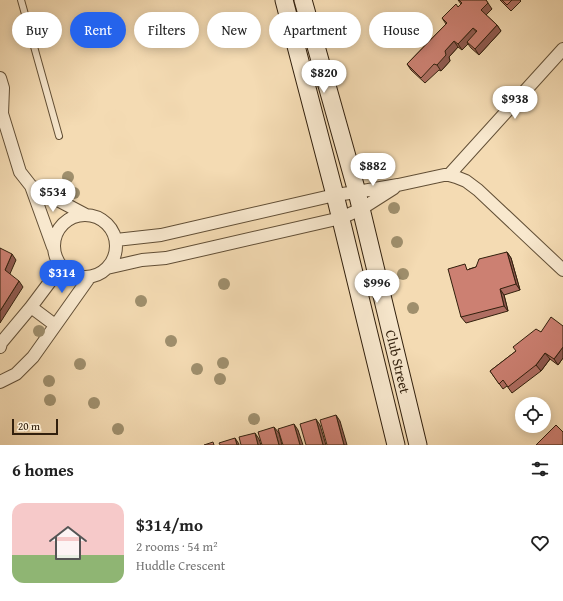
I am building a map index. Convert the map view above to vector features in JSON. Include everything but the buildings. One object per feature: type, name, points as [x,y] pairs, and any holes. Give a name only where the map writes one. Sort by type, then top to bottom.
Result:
[{"type":"main road","name":"Club Street","points":[[284,0],[341,218],[396,445]]},
{"type":"main road","name":"Club Street","points":[[303,0],[357,192],[418,445]]},
{"type":"street","points":[[449,175],[563,49]]},
{"type":"street","points":[[0,78],[3,88],[1,111],[20,172],[31,186],[54,248],[56,258],[61,267],[78,277],[89,278],[99,274],[107,268],[113,260],[116,250],[116,240],[112,230],[105,222],[96,217],[86,215],[31,186]]},
{"type":"street","points":[[116,240],[161,235],[335,195],[449,175],[461,179],[478,190],[563,270]]},
{"type":"street","points":[[107,268],[142,260],[166,258],[341,218],[361,209],[398,185]]},
{"type":"street","points":[[54,248],[55,238],[60,228],[67,221],[76,216],[86,215]]},
{"type":"street","points":[[0,347],[61,267]]},
{"type":"street","points":[[0,382],[16,374],[33,357],[89,278]]},
{"type":"street","points":[[31,307],[55,325]]},
{"type":"lane","points":[[21,0],[59,136]]}]
